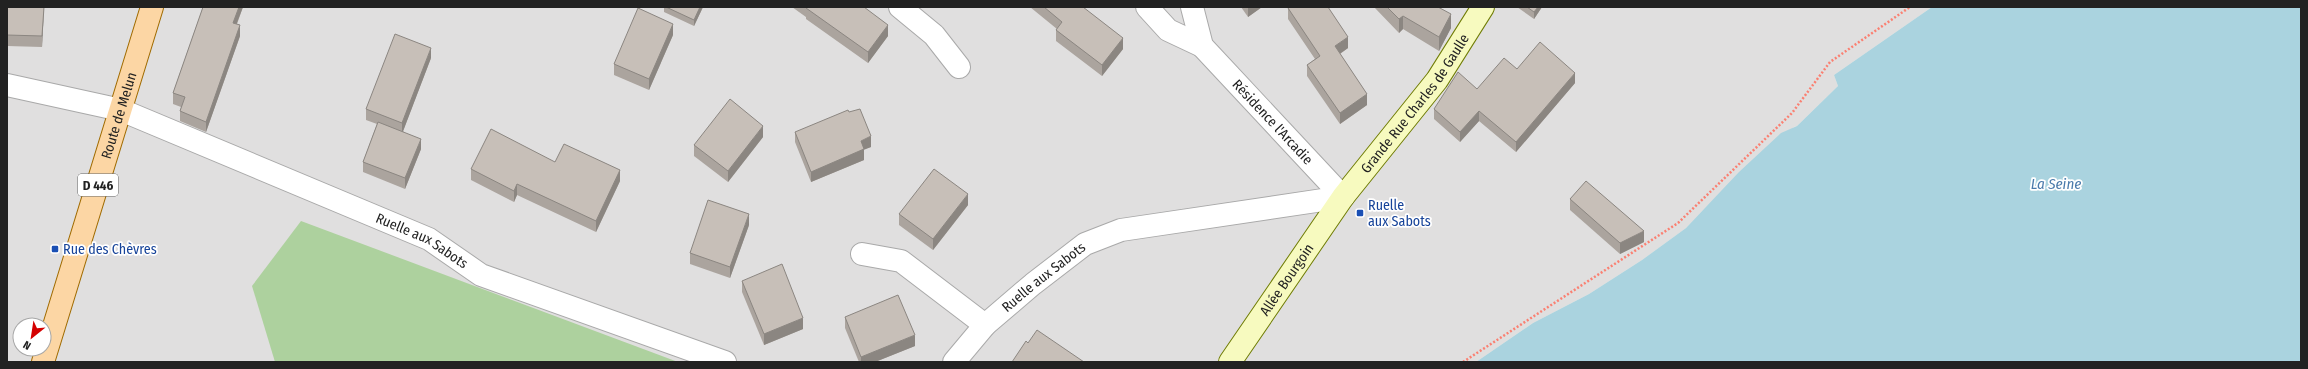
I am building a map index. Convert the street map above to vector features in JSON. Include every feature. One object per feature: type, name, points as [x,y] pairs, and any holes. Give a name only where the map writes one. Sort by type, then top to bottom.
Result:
[{"type":"main road","name":"Route de Melun","points":[[43,362],[152,7]]},
{"type":"street","points":[[900,7],[934,35],[959,67]]},
{"type":"street","name":"Résidence l'Arcadie","points":[[1147,7],[1168,30],[1202,46],[1343,197]]},
{"type":"street","name":"Résidence l'Arcadie","points":[[1192,7],[1202,46]]},
{"type":"street","name":"Grande Rue Charles de Gaulle","points":[[1343,197],[1438,80],[1483,7]]},
{"type":"street","points":[[7,85],[121,110]]},
{"type":"street","name":"Ruelle aux Sabots","points":[[121,110],[429,239],[481,275],[725,362]]},
{"type":"street","name":"Ruelle aux Sabots","points":[[954,362],[985,325],[1033,284],[1085,244],[1121,230],[1343,197]]},
{"type":"street","name":"Allée Bourgoin","points":[[1230,362],[1343,197]]},
{"type":"street","points":[[862,254],[901,261],[985,325]]},
{"type":"path","points":[[1463,362],[1678,223],[1792,113],[1830,62],[1910,7]]},
{"type":"shaded area","points":[[7,7],[1932,7],[1834,75],[1838,86],[1797,126],[1794,127],[1706,207],[1686,228],[1642,260],[1589,294],[1533,323],[1476,362],[7,362]]},
{"type":"green space","points":[[301,221],[678,362],[275,362],[252,286]]},
{"type":"water","name":"La Seine","points":[[1932,7],[2301,7],[2301,362],[1476,362],[1533,323],[1589,294],[1642,260],[1686,228],[1739,172],[1781,133],[1797,126],[1838,86],[1834,75]]},
{"type":"building","points":[[7,7],[44,7],[42,36],[7,35]]},
{"type":"building","points":[[203,7],[239,7],[233,23],[240,25],[206,122],[180,111],[185,97],[173,93]]},
{"type":"building","points":[[666,7],[700,7],[694,20]]},
{"type":"building","points":[[864,7],[888,25],[868,52],[806,8]]},
{"type":"building","points":[[1044,7],[1083,7],[1123,38],[1102,65],[1056,30],[1062,22]]},
{"type":"building","points":[[1328,7],[1348,37],[1335,46],[1367,94],[1340,113],[1307,65],[1320,56],[1288,8]]},
{"type":"building","points":[[1387,7],[1438,7],[1451,14],[1439,37],[1403,16],[1399,19]]},
{"type":"building","points":[[1527,7],[1538,7],[1534,12]]},
{"type":"building","points":[[638,8],[673,24],[649,79],[614,64]]},
{"type":"building","points":[[395,34],[431,48],[402,123],[366,109]]},
{"type":"building","points":[[1540,42],[1575,73],[1516,142],[1479,111],[1460,132],[1434,109],[1458,72],[1477,89],[1504,58],[1517,69]]},
{"type":"building","points":[[730,99],[763,126],[728,171],[694,145]]},
{"type":"building","points":[[860,109],[871,136],[861,141],[864,149],[811,172],[795,132],[848,110],[849,112]]},
{"type":"building","points":[[378,122],[421,139],[405,178],[363,162]]},
{"type":"building","points":[[491,129],[555,162],[564,144],[620,170],[596,221],[517,184],[514,191],[471,169]]},
{"type":"building","points":[[934,169],[968,194],[933,239],[899,214]]},
{"type":"building","points":[[1586,181],[1644,231],[1620,243],[1570,199]]},
{"type":"building","points":[[708,200],[749,214],[730,267],[690,253]]},
{"type":"building","points":[[782,264],[803,318],[764,334],[742,281]]},
{"type":"building","points":[[898,295],[915,335],[861,357],[845,317]]},
{"type":"building","points":[[1037,330],[1084,362],[1012,362],[1026,341],[1028,343]]},
{"type":"place","name":"Ruelle aux Sabots","points":[[1360,213]]},
{"type":"place","name":"Rue des Chèvres","points":[[55,249]]}]
